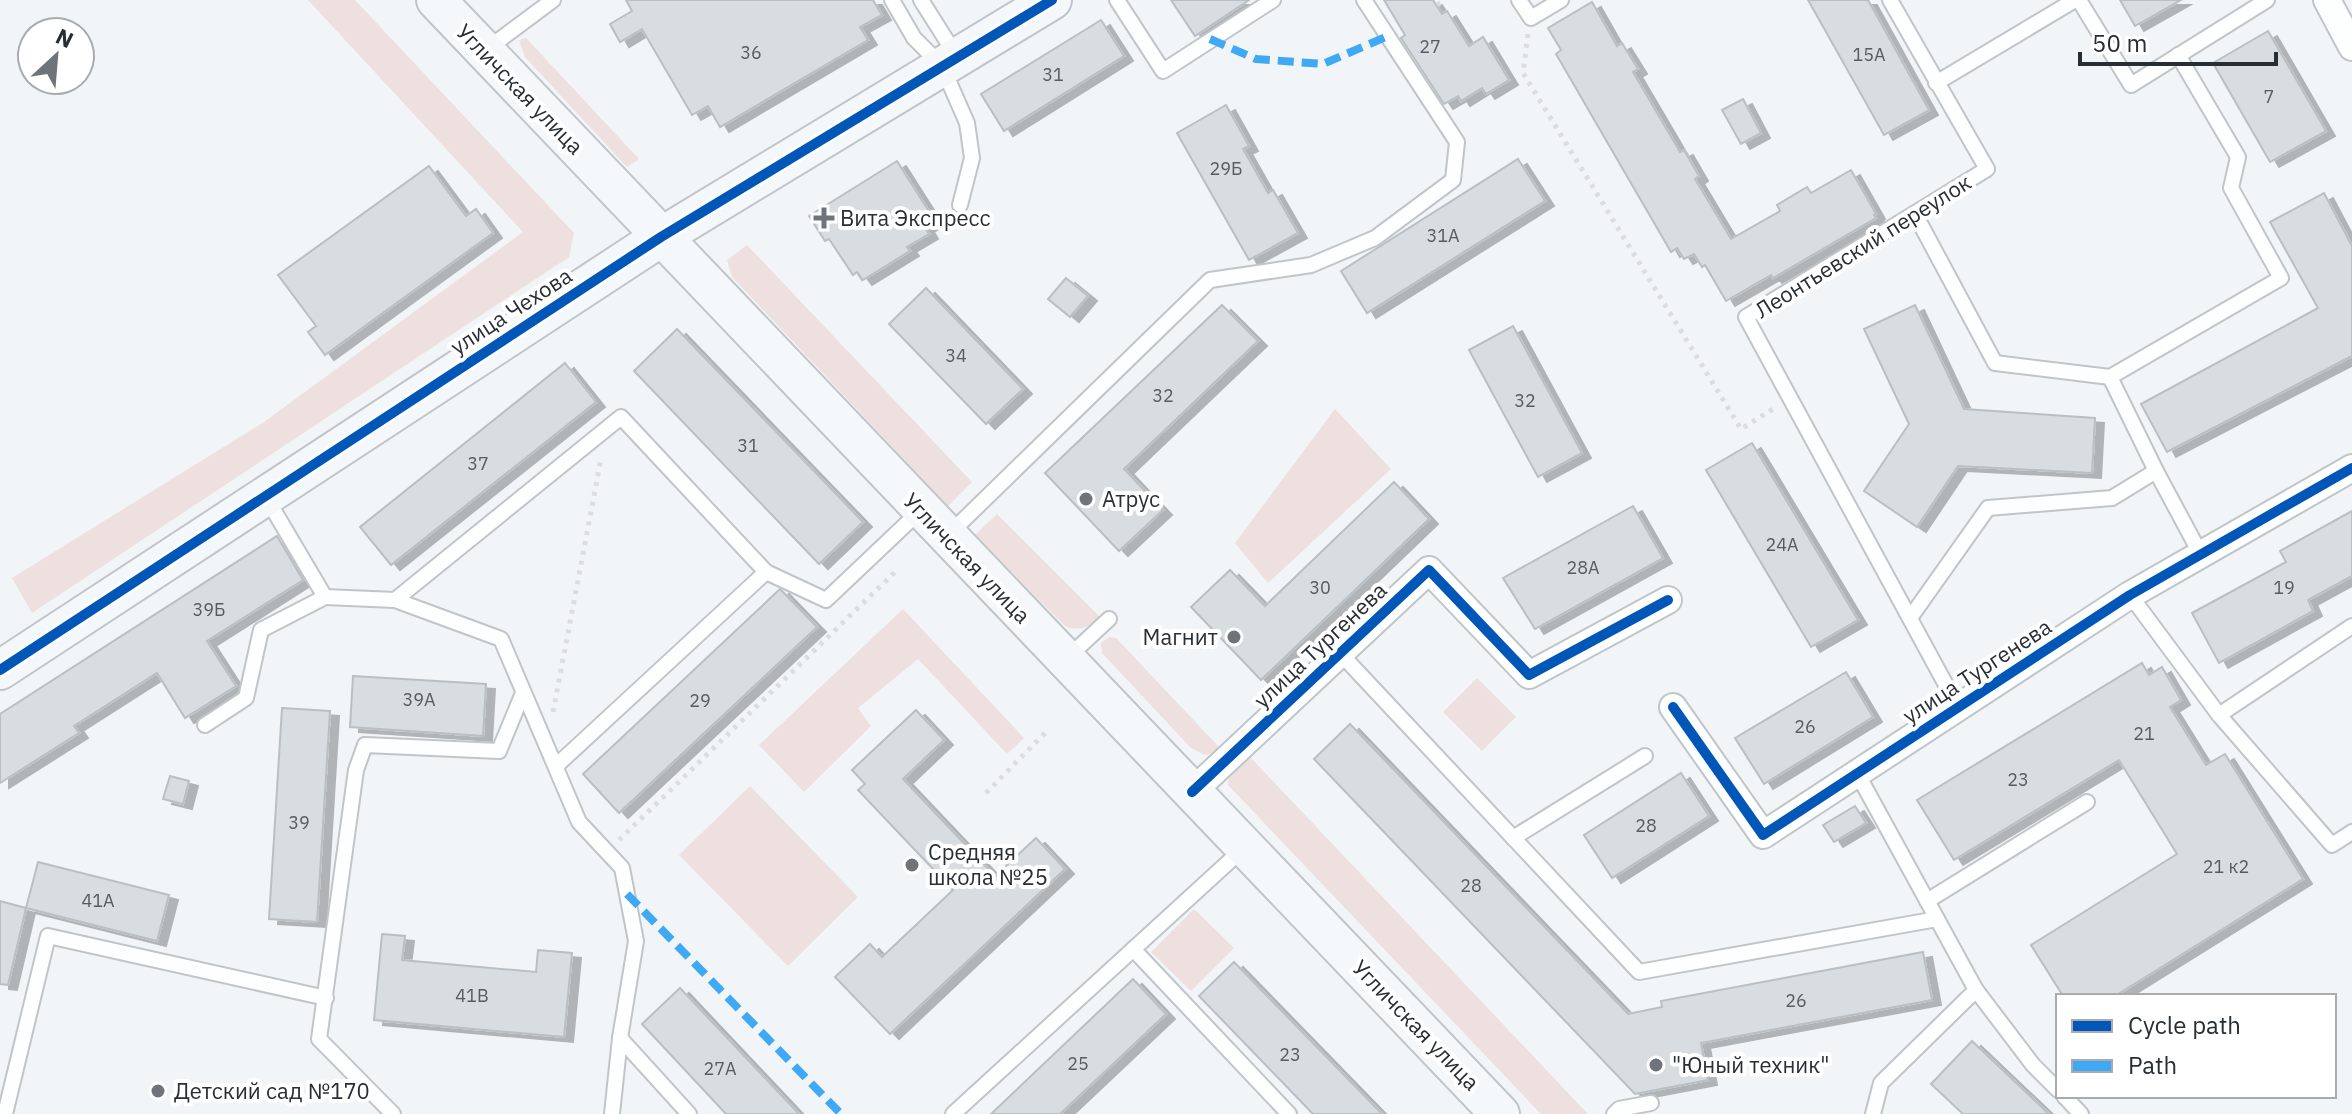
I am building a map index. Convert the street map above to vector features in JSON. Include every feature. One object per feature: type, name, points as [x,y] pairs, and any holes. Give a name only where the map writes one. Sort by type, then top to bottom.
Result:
[{"type":"main road","name":"Угличская улица","points":[[436,0],[1498,1113]]},
{"type":"main road","name":"улица Чехова","points":[[0,670],[661,237],[1052,0]]},
{"type":"street","points":[[2327,0],[2352,47]]},
{"type":"street","name":"улица Тургенева","points":[[1673,707],[1763,835],[2130,595],[2352,468]]},
{"type":"street","name":"улица Тургенева","points":[[1192,792],[1429,570],[1529,675],[1668,600]]},
{"type":"lane","points":[[484,51],[553,0]]},
{"type":"lane","points":[[892,0],[914,38],[950,62]]},
{"type":"lane","points":[[921,0],[950,62],[967,123],[972,158],[960,205]]},
{"type":"lane","points":[[1117,0],[1163,71],[1273,0]]},
{"type":"lane","points":[[947,536],[1210,280],[1311,265],[1375,238],[1453,180],[1457,142],[1364,0]]},
{"type":"lane","points":[[1519,0],[1531,18],[1561,0]]},
{"type":"lane","name":"Леонтьевский переулок","points":[[1890,0],[1987,169],[1746,317],[1958,707]]},
{"type":"lane","points":[[1936,83],[2077,0],[2131,85],[2267,0]]},
{"type":"lane","points":[[1915,214],[1995,363],[2110,377],[2281,278],[2231,188],[2238,157],[2178,55]]},
{"type":"lane","points":[[2110,377],[2200,553]]},
{"type":"lane","points":[[395,600],[621,417],[766,572],[826,600],[921,510]]},
{"type":"lane","points":[[1910,618],[1988,508],[2112,498],[2156,471]]},
{"type":"lane","points":[[266,497],[325,597]]},
{"type":"lane","points":[[556,766],[766,572]]},
{"type":"lane","points":[[2130,595],[2219,715],[2332,845],[2352,832]]},
{"type":"lane","points":[[205,725],[246,698],[261,630],[325,597],[395,600],[501,639],[579,822],[622,868],[636,941],[620,1038],[612,1114]]},
{"type":"lane","points":[[1065,660],[1109,619]]},
{"type":"lane","points":[[2219,715],[2352,626]]},
{"type":"lane","points":[[1340,653],[1639,972],[1937,919]]},
{"type":"lane","points":[[393,1114],[319,1039],[356,770],[365,745],[499,751],[523,693]]},
{"type":"lane","points":[[1513,838],[1645,756]]},
{"type":"lane","points":[[1857,773],[1976,990],[2033,1065],[2056,1088]]},
{"type":"lane","points":[[1927,901],[2087,802]]},
{"type":"lane","points":[[953,1114],[1245,847]]},
{"type":"lane","points":[[5,1114],[48,936],[326,998]]},
{"type":"lane","points":[[1133,949],[1289,1114]]},
{"type":"lane","points":[[1873,1114],[1881,1083],[1976,990]]},
{"type":"lane","points":[[620,1038],[689,1114]]},
{"type":"lane","points":[[2066,1098],[2081,1114]]},
{"type":"lane","points":[[1614,1114],[1619,1109],[1651,1103]]},
{"type":"path","points":[[1437,5],[1445,0]]},
{"type":"path","points":[[1531,18],[1523,73],[1741,429],[1791,398]]},
{"type":"path","points":[[547,745],[607,429]]},
{"type":"path","points":[[607,852],[895,572]]},
{"type":"path","points":[[986,793],[1045,733]]},
{"type":"shaded area","points":[[308,0],[355,0],[574,233],[569,257],[32,613],[12,578],[264,422],[523,232]]},
{"type":"shaded area","points":[[526,38],[639,159],[627,167],[525,57],[519,40]]},
{"type":"shaded area","points":[[747,245],[972,482],[948,506],[732,277],[727,260]]},
{"type":"shaded area","points":[[1335,409],[1391,469],[1268,583],[1235,543]]},
{"type":"shaded area","points":[[997,514],[1100,617],[1096,621],[1080,628],[1065,626],[975,535]]},
{"type":"shaded area","points":[[903,609],[1024,738],[1007,754],[918,659],[858,708],[871,726],[804,792],[759,745]]},
{"type":"shaded area","points":[[1109,637],[1116,638],[1219,747],[1213,753],[1205,755],[1191,748],[1102,653],[1101,643]]},
{"type":"shaded area","points":[[1477,678],[1516,717],[1482,751],[1443,712]]},
{"type":"shaded area","points":[[1250,757],[1588,1114],[1541,1114],[1228,785],[1234,767]]},
{"type":"shaded area","points":[[750,786],[858,897],[788,966],[679,855]]},
{"type":"shaded area","points":[[1194,909],[1234,948],[1191,991],[1151,952]]},
{"type":"building","points":[[626,0],[873,0],[882,15],[860,27],[868,40],[720,127],[708,106],[692,115],[642,29],[620,42],[610,24],[632,11]]},
{"type":"building","points":[[1171,0],[1249,0],[1195,36]]},
{"type":"building","points":[[1384,0],[1433,0],[1442,14],[1447,11],[1469,46],[1483,37],[1509,80],[1486,94],[1482,88],[1461,101],[1458,96],[1444,104],[1401,38],[1405,35]]},
{"type":"building","points":[[1808,0],[1868,0],[1929,110],[1884,135]]},
{"type":"building","points":[[2120,0],[2181,0],[2135,26]]},
{"type":"building","points":[[1592,2],[1617,46],[1622,43],[1638,69],[1633,72],[1680,152],[1684,150],[1699,176],[1695,179],[1731,239],[1780,211],[1777,205],[1807,187],[1811,193],[1851,170],[1876,218],[1773,278],[1771,275],[1726,301],[1705,265],[1702,267],[1694,254],[1684,259],[1677,248],[1671,252],[1556,54],[1561,50],[1548,28]]},
{"type":"building","points":[[1101,20],[1124,56],[1004,131],[981,94]]},
{"type":"building","points":[[2268,31],[2326,131],[2270,162],[2213,63]]},
{"type":"building","points":[[1743,99],[1761,133],[1741,144],[1722,110]]},
{"type":"building","points":[[1226,105],[1249,146],[1243,149],[1268,193],[1273,190],[1298,233],[1249,260],[1177,133]]},
{"type":"building","points":[[1518,159],[1545,201],[1367,313],[1341,271]]},
{"type":"building","points":[[897,161],[935,221],[925,227],[929,234],[907,247],[910,251],[863,280],[857,272],[853,275],[809,216]]},
{"type":"building","points":[[429,166],[466,216],[476,209],[493,233],[325,355],[308,332],[316,326],[278,275]]},
{"type":"building","points":[[2324,193],[2352,246],[2352,356],[2167,452],[2141,404],[2318,308],[2270,222]]},
{"type":"building","points":[[1066,278],[1088,296],[1070,317],[1048,299]]},
{"type":"building","points":[[926,288],[1023,389],[986,424],[889,324]]},
{"type":"building","points":[[1222,305],[1258,341],[1124,469],[1163,510],[1119,551],[1045,473]]},
{"type":"building","points":[[1915,305],[1964,409],[2095,418],[2092,473],[1958,466],[1917,527],[1864,491],[1909,424],[1864,329]]},
{"type":"building","points":[[1513,326],[1582,453],[1538,477],[1469,350]]},
{"type":"building","points":[[677,329],[863,522],[819,564],[634,371]]},
{"type":"building","points":[[565,363],[596,402],[391,565],[360,527]]},
{"type":"building","points":[[1752,443],[1858,620],[1811,647],[1706,470]]},
{"type":"building","points":[[1394,482],[1429,519],[1261,680],[1191,607],[1230,570],[1265,606]]},
{"type":"building","points":[[1633,506],[1663,558],[1535,629],[1503,578]]},
{"type":"building","points":[[2352,511],[2352,576],[2308,600],[2313,611],[2219,663],[2192,613],[2286,562],[2280,551]]},
{"type":"building","points":[[277,536],[303,580],[207,641],[236,686],[185,718],[157,673],[74,726],[79,733],[0,783],[0,714]]},
{"type":"building","points":[[780,589],[817,627],[619,813],[583,774]]},
{"type":"building","points":[[2142,663],[2149,675],[2162,667],[2181,700],[2170,707],[2206,765],[2225,754],[2303,879],[2118,994],[2062,994],[2031,945],[2177,854],[2119,760],[1954,860],[1917,800]]},
{"type":"building","points":[[1846,672],[1873,717],[1764,784],[1735,738]]},
{"type":"building","points":[[353,676],[486,684],[483,736],[350,727]]},
{"type":"building","points":[[282,708],[330,711],[317,922],[269,919]]},
{"type":"building","points":[[916,710],[944,740],[903,779],[995,876],[1036,838],[1065,869],[890,1034],[835,977],[870,944],[882,957],[953,890],[858,790],[865,784],[852,770]]},
{"type":"building","points":[[1350,724],[1628,1014],[1662,1007],[1661,1001],[1923,952],[1932,1000],[1701,1043],[1708,1080],[1635,1094],[1314,759]]},
{"type":"building","points":[[1681,773],[1709,816],[1612,878],[1584,835]]},
{"type":"building","points":[[170,776],[189,781],[183,804],[163,799]]},
{"type":"building","points":[[1855,806],[1866,823],[1834,842],[1823,825]]},
{"type":"building","points":[[38,862],[169,895],[157,941],[26,908]]},
{"type":"building","points":[[0,901],[26,908],[8,985],[0,984]]},
{"type":"building","points":[[382,934],[405,936],[402,960],[536,972],[538,950],[572,953],[564,1037],[374,1020]]},
{"type":"building","points":[[1234,962],[1382,1114],[1313,1114],[1199,996]]},
{"type":"building","points":[[1133,979],[1166,1014],[1060,1114],[991,1114]]},
{"type":"building","points":[[680,988],[799,1114],[726,1114],[642,1024]]},
{"type":"building","points":[[1972,1041],[2049,1114],[1963,1114],[1931,1084]]},
{"type":"marked path","points":[[1210,39],[1256,59],[1323,64],[1388,36]]},
{"type":"marked path","points":[[627,894],[841,1114]]},
{"type":"cycle path","points":[[0,670],[661,237],[1052,0]]},
{"type":"cycle path","points":[[1673,707],[1763,835],[2130,595],[2352,468]]},
{"type":"cycle path","points":[[1192,792],[1429,570],[1529,675],[1668,600]]},
{"type":"place","name":"Вита Экспресс","points":[[824,218]]},
{"type":"place","name":"Атрус","points":[[1086,499]]},
{"type":"place","name":"Магнит","points":[[1234,637]]},
{"type":"place","name":"Средняя школа №25","points":[[912,865]]},
{"type":"place","name":"\"Юный техник\"","points":[[1656,1065]]},
{"type":"place","name":"Детский сад №170","points":[[158,1091]]}]
